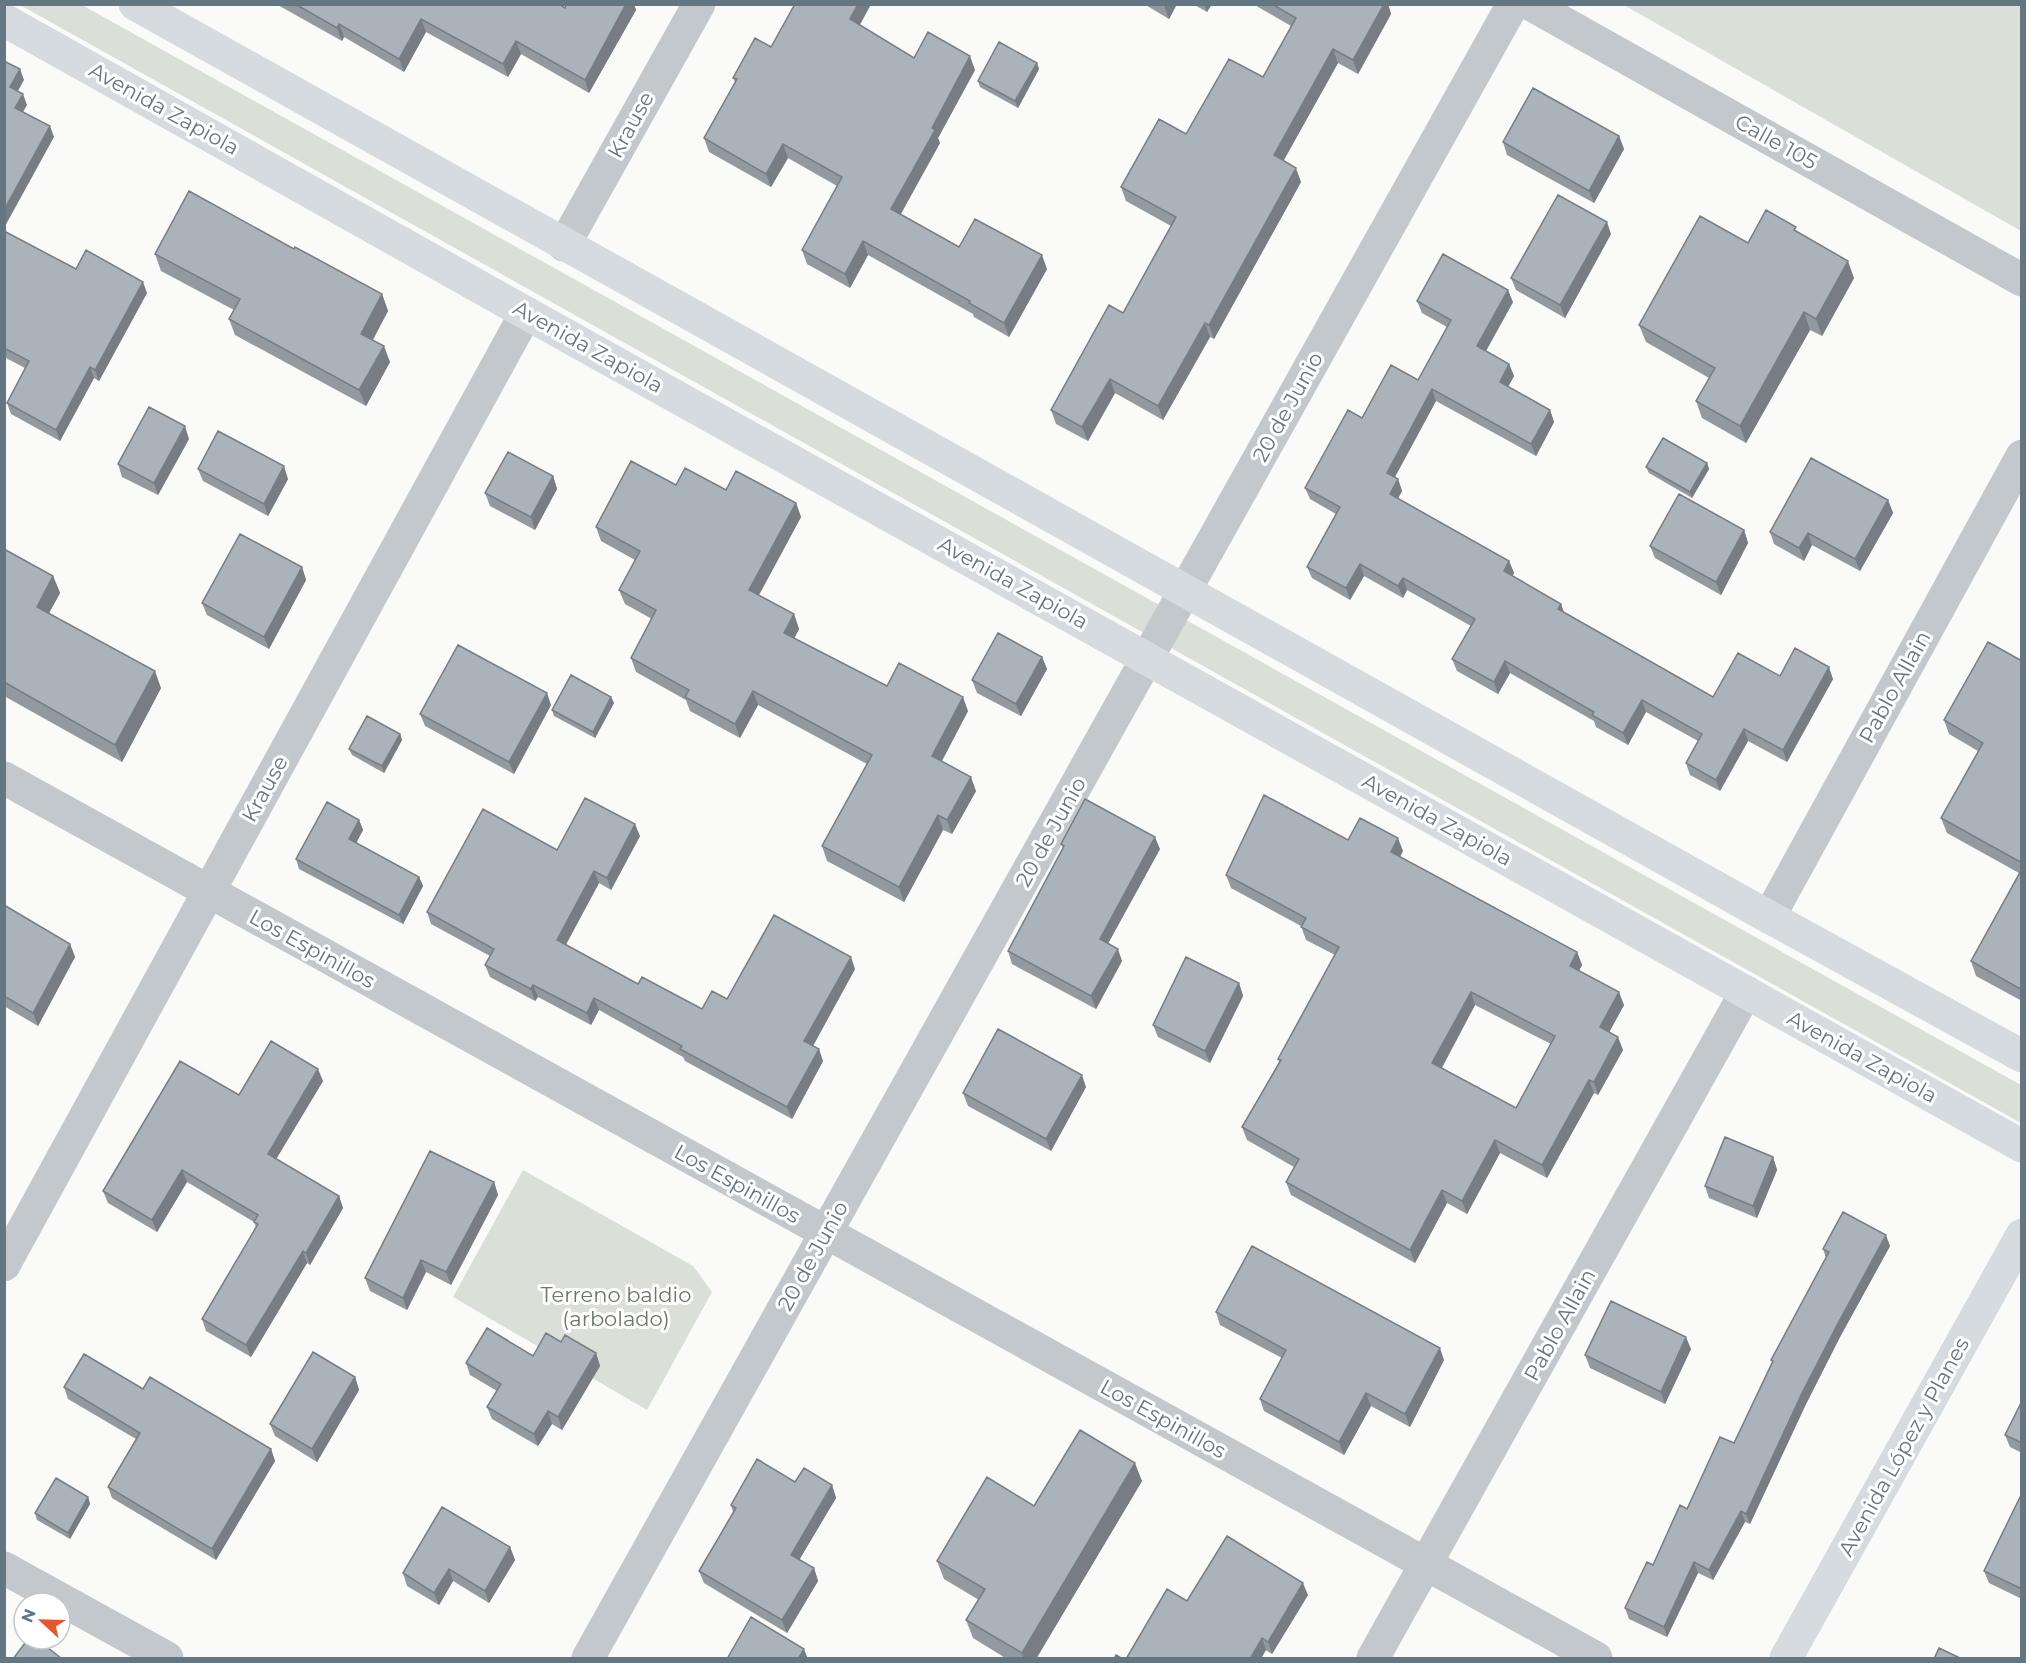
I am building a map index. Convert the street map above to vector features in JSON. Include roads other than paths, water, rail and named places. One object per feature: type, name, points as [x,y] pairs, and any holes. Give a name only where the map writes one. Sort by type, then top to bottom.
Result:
[{"type":"main road","points":[[135,4],[2022,1056]]},
{"type":"main road","name":"Avenida Zapiola","points":[[4,20],[2022,1146]]},
{"type":"main road","name":"Avenida López y Planes","points":[[1786,1659],[2022,1234]]},
{"type":"street","name":"Krause","points":[[564,245],[699,4]]},
{"type":"street","name":"20 de Junio","points":[[588,1659],[1513,4]]},
{"type":"street","name":"Calle 105","points":[[1530,4],[2022,280]]},
{"type":"street","name":"Krause","points":[[4,1265],[526,313]]},
{"type":"street","name":"Pablo Allain","points":[[1769,917],[2022,456]]},
{"type":"street","name":"Los Espinillos","points":[[4,778],[1596,1659]]},
{"type":"street","name":"Pablo Allain","points":[[1373,1659],[1746,992]]},
{"type":"street","points":[[4,1568],[167,1659]]},
{"type":"park label","name":"Terreno baldio (arbolado)","points":[[616,1307]]}]
